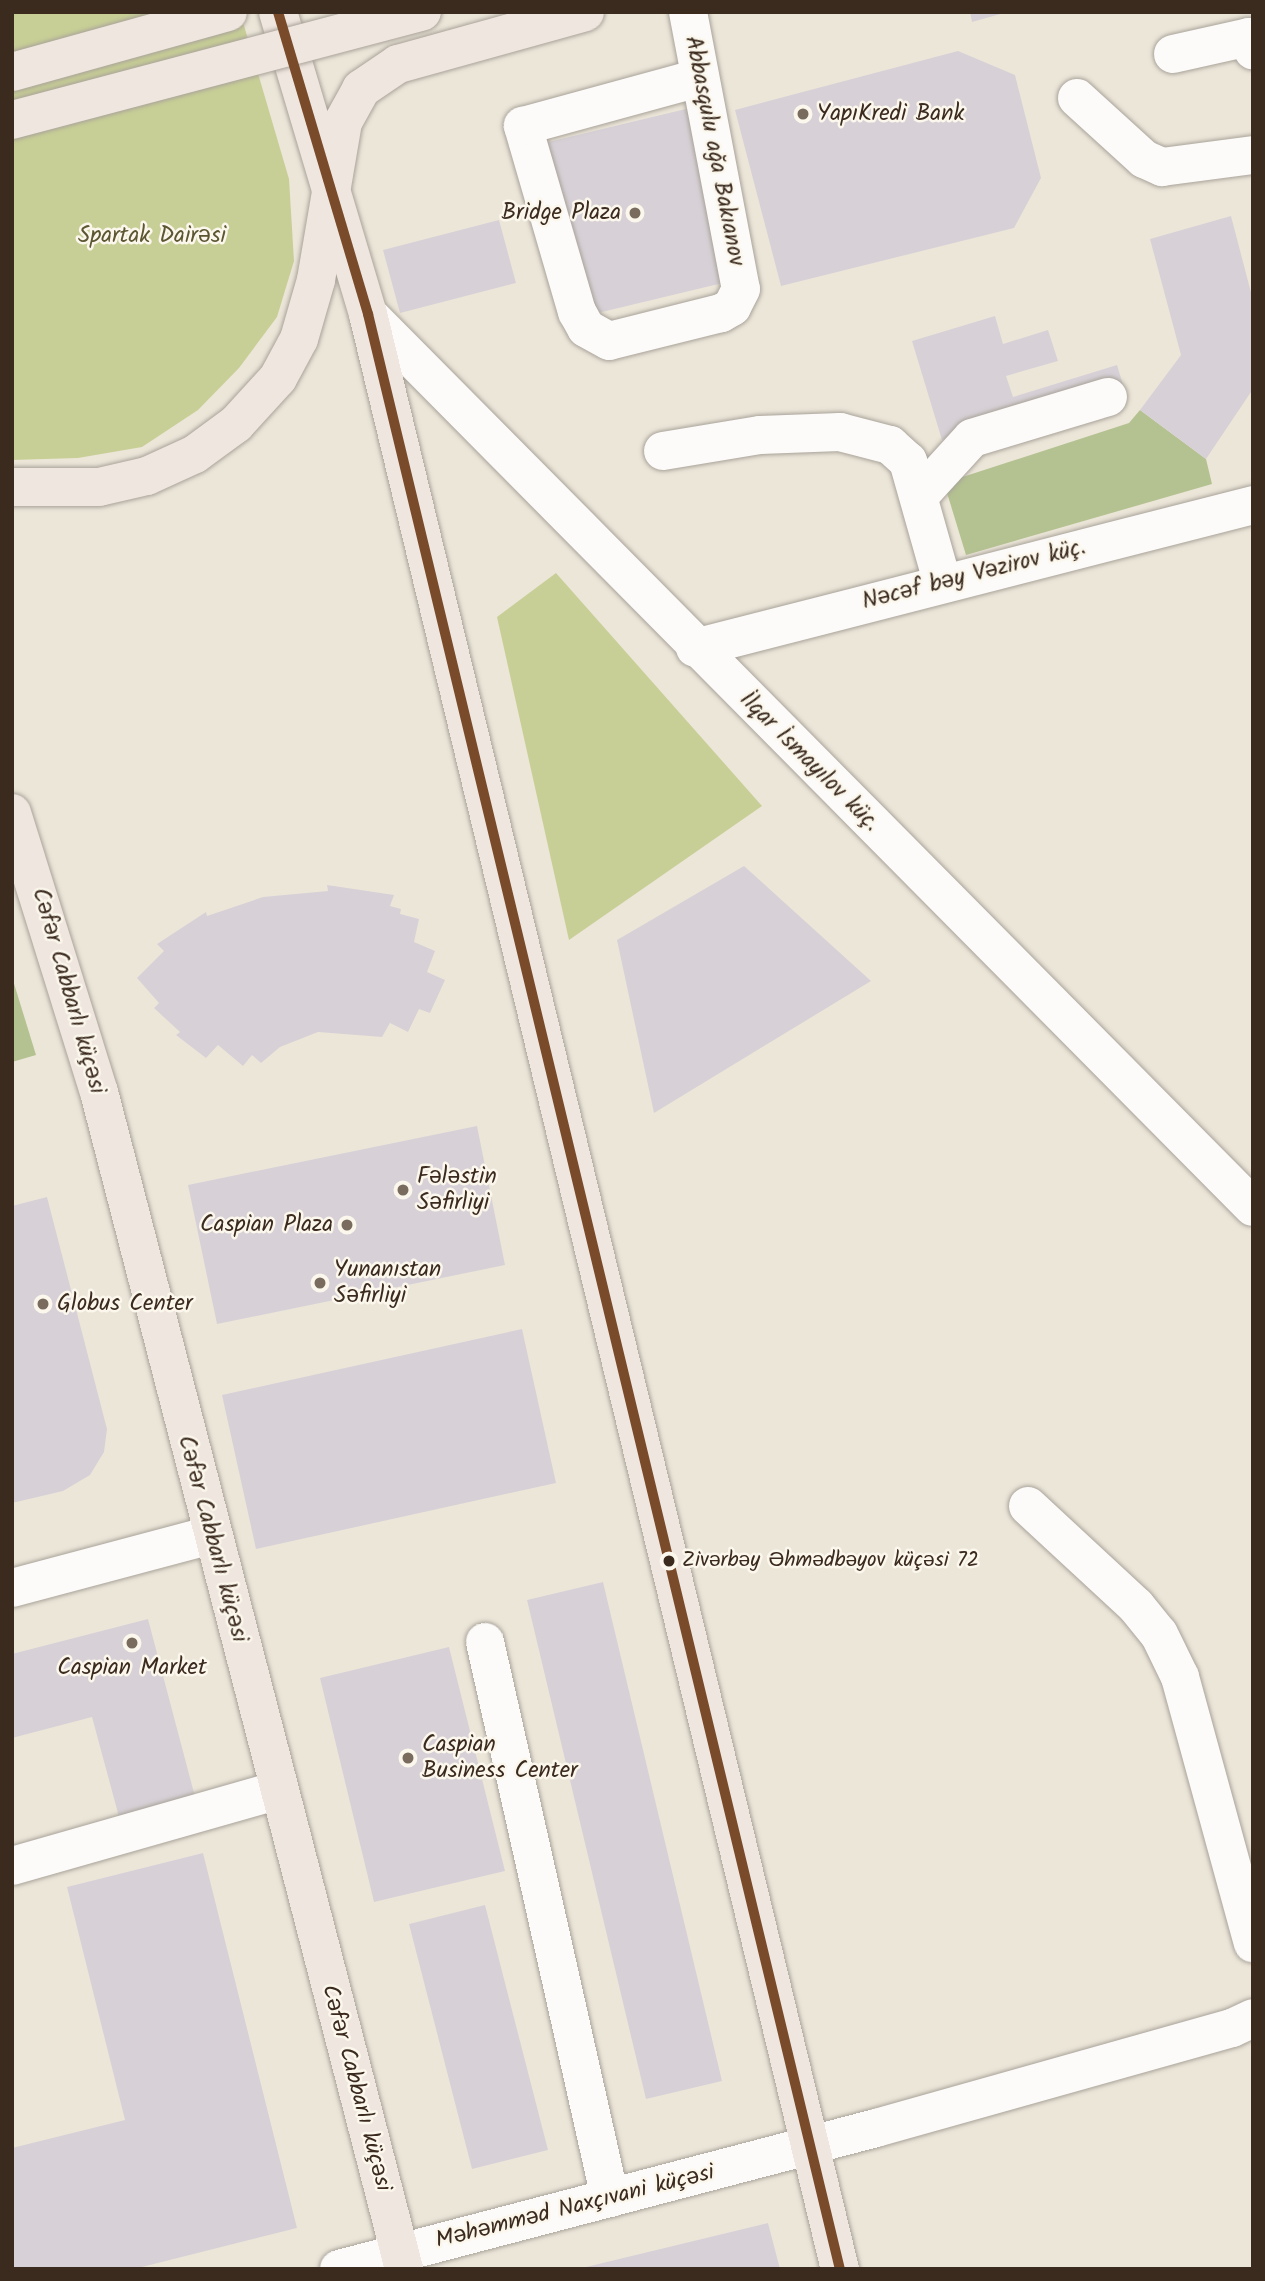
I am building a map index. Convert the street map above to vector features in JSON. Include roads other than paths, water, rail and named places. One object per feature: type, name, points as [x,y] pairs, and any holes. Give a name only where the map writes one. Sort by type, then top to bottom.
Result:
[{"type":"main road","points":[[12,72],[228,12]]},
{"type":"main road","points":[[278,12],[333,186],[368,314],[840,2269]]},
{"type":"main road","points":[[12,120],[422,12]]},
{"type":"main road","points":[[12,487],[99,487],[147,476],[195,454],[236,424],[278,378],[299,340],[333,186],[343,122],[351,102],[381,72],[422,56],[585,12]]},
{"type":"main road","name":"Cəfər Cabbarlı küçəsi","points":[[12,813],[85,1044],[402,2260]]},
{"type":"street","name":"Abbasqulu ağa Bakıanov","points":[[688,12],[741,289],[732,307],[721,313],[609,341],[586,328],[577,312],[523,126],[699,78]]},
{"type":"street","points":[[1173,54],[1252,41]]},
{"type":"street","points":[[1077,98],[1144,159],[1162,167],[1253,155]]},
{"type":"street","name":"İlqar İsmayılov küç.","points":[[368,314],[695,648],[1253,1207]]},
{"type":"street","points":[[920,495],[972,438],[1108,397]]},
{"type":"street","points":[[663,451],[760,435],[840,432],[891,445],[908,461],[920,495],[942,581]]},
{"type":"street","name":"Nəcəf bəy Vəzirov küç.","points":[[695,648],[942,581],[1253,505]]},
{"type":"street","points":[[1028,1506],[1136,1605],[1159,1634],[1180,1677],[1253,1942]]},
{"type":"street","points":[[12,1588],[211,1535]]},
{"type":"street","points":[[485,1642],[610,2197]]},
{"type":"street","points":[[12,1866],[279,1790]]},
{"type":"street","name":"Məhəmməd Naxçıvani küçəsi","points":[[339,2269],[402,2260],[610,2197],[811,2146],[1232,2028],[1253,2018]]},
{"type":"place","name":"YapıKredi Bank","points":[[803,114]]},
{"type":"place","name":"Bridge Plaza","points":[[635,213]]},
{"type":"place","name":"Fələstin Səfirliyi","points":[[403,1190]]},
{"type":"place","name":"Caspian Plaza","points":[[347,1225]]},
{"type":"place","name":"Yunanıstan Səfirliyi","points":[[320,1283]]},
{"type":"place","name":"Globus Center","points":[[43,1304]]},
{"type":"place","name":"Zivərbəy Əhmədbəyov küçəsi 72","points":[[669,1561]]},
{"type":"place","name":"Caspian Market","points":[[132,1643]]},
{"type":"place","name":"Caspian Business Center","points":[[408,1758]]},
{"type":"park label","name":"Spartak Dairəsi","points":[[152,236]]}]
